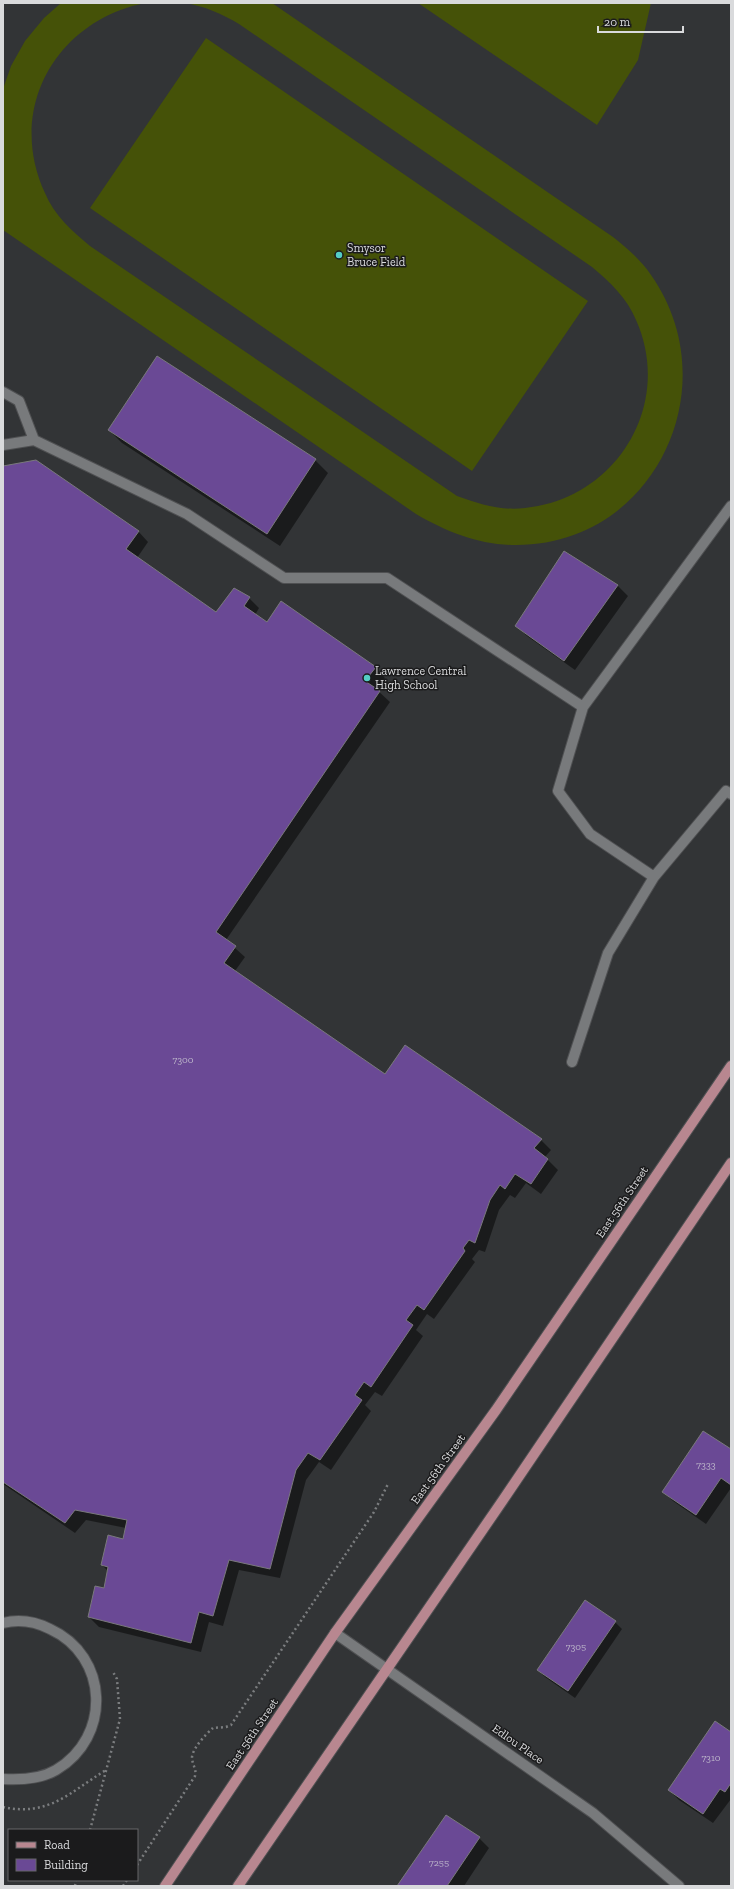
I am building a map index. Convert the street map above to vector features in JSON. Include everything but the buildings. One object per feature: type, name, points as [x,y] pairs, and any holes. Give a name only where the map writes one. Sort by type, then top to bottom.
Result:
[{"type":"main road","name":"East 56th Street","points":[[165,1886],[335,1633],[496,1410],[731,1066]]},
{"type":"main road","points":[[238,1886],[387,1670],[731,1163]]},
{"type":"street","points":[[3,392],[19,401],[34,440]]},
{"type":"street","points":[[3,445],[34,440],[187,514],[284,578],[387,578],[583,706]]},
{"type":"street","points":[[654,877],[590,834],[558,791],[583,706],[731,506]]},
{"type":"street","points":[[572,1062],[608,953],[654,877],[726,791],[731,794]]},
{"type":"street","points":[[3,1623],[11,1621],[38,1623],[63,1635],[82,1653],[94,1677],[97,1704],[91,1730],[77,1753],[56,1770],[30,1779],[3,1779]]},
{"type":"street","name":"Edlou Place","points":[[335,1633],[594,1813],[679,1886]]},
{"type":"path","points":[[138,1863],[195,1776],[197,1771],[192,1758],[194,1751],[213,1728],[231,1725],[374,1512],[388,1484]]},
{"type":"path","points":[[3,1807],[15,1810],[36,1809],[54,1803],[70,1795],[107,1769]]},
{"type":"green space","points":[[61,3],[145,3],[114,13],[86,28],[64,49],[47,73],[36,101],[32,130],[34,161],[45,193],[58,215],[90,246],[457,496],[499,508],[525,508],[557,501],[586,487],[610,467],[629,442],[642,414],[647,384],[646,352],[632,312],[617,291],[592,267],[239,24],[213,11],[184,3],[272,3],[623,245],[638,259],[651,275],[673,318],[682,364],[679,409],[665,452],[640,489],[607,518],[565,538],[516,545],[489,543],[452,532],[416,514],[3,230],[3,89],[11,66],[25,41],[44,18]]},
{"type":"green space","points":[[418,3],[651,3],[638,60],[597,125]]},
{"type":"green space","name":"Smysor Bruce Field","points":[[206,38],[588,301],[472,471],[90,208]]},
{"type":"place","name":"Smysor Bruce Field","points":[[339,255]]},
{"type":"place","name":"Lawrence Central High School","points":[[367,678]]}]
